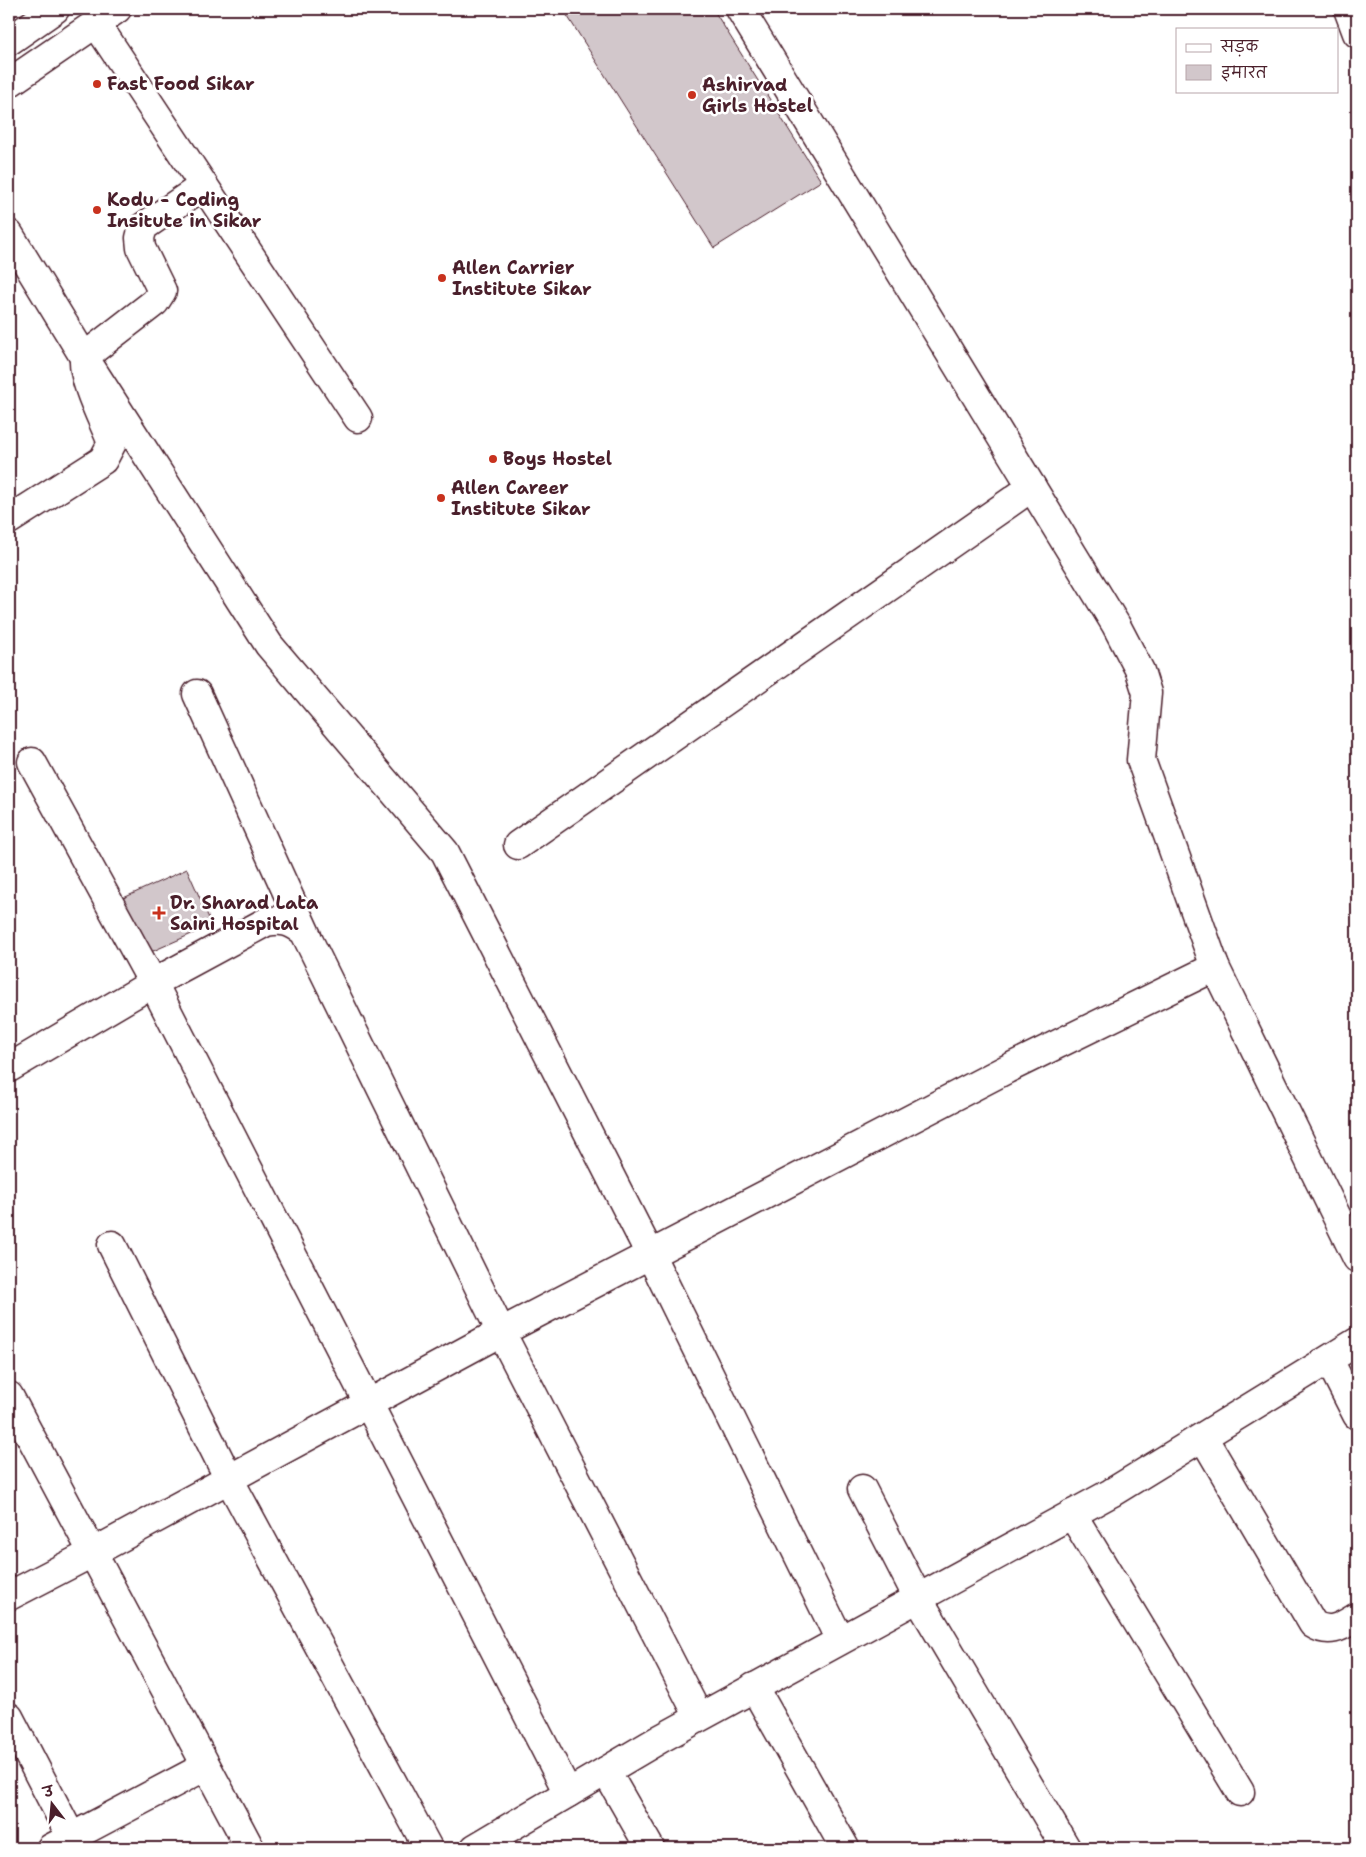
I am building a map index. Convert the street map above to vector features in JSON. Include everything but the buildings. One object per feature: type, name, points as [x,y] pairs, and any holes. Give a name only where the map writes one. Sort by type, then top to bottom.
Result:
[{"type":"street","points":[[9,41],[55,9]]},
{"type":"street","points":[[740,9],[1116,625],[1140,671],[1147,693],[1141,760],[1215,967],[1357,1258]]},
{"type":"street","points":[[1348,9],[1357,32]]},
{"type":"street","points":[[9,82],[106,16],[203,186],[358,418]]},
{"type":"street","points":[[84,358],[156,302],[162,291],[140,248],[143,227],[203,186]]},
{"type":"street","points":[[9,234],[84,358],[270,645],[445,852],[650,1254],[840,1640]]},
{"type":"street","points":[[9,520],[103,460],[112,443],[88,383],[84,358]]},
{"type":"street","points":[[518,845],[1032,487]]},
{"type":"street","points":[[197,694],[307,938],[501,1332],[699,1717]]},
{"type":"street","points":[[32,762],[153,983],[568,1793]]},
{"type":"street","points":[[9,1068],[153,983],[266,922],[282,920],[292,923],[304,931],[307,938]]},
{"type":"street","points":[[9,1596],[650,1254],[1007,1069],[1215,967]]},
{"type":"street","points":[[112,1245],[229,1479],[428,1848]]},
{"type":"street","points":[[475,1848],[699,1717],[1111,1493],[1357,1342]]},
{"type":"street","points":[[1329,1360],[1357,1415]]},
{"type":"street","points":[[9,1396],[250,1848]]},
{"type":"street","points":[[1203,1437],[1314,1624],[1321,1629],[1338,1628],[1357,1617]]},
{"type":"street","points":[[862,1489],[918,1598],[1066,1848]]},
{"type":"street","points":[[1072,1514],[1240,1792]]},
{"type":"street","points":[[754,1687],[845,1848]]},
{"type":"street","points":[[9,1717],[66,1845],[206,1766]]},
{"type":"street","points":[[606,1771],[650,1848]]},
{"type":"place","name":"Fast Food Sikar","points":[[97,84]]},
{"type":"place","name":"Ashirvad Girls Hostel","points":[[692,95]]},
{"type":"place","name":"Kodu - Coding Insitute in Sikar","points":[[97,210]]},
{"type":"place","name":"Allen Carrier Institute Sikar","points":[[442,278]]},
{"type":"place","name":"Boys Hostel","points":[[493,459]]},
{"type":"place","name":"Allen Career Institute Sikar","points":[[441,498]]},
{"type":"place","name":"Dr. Sharad Lata Saini Hospital","points":[[159,913]]}]
